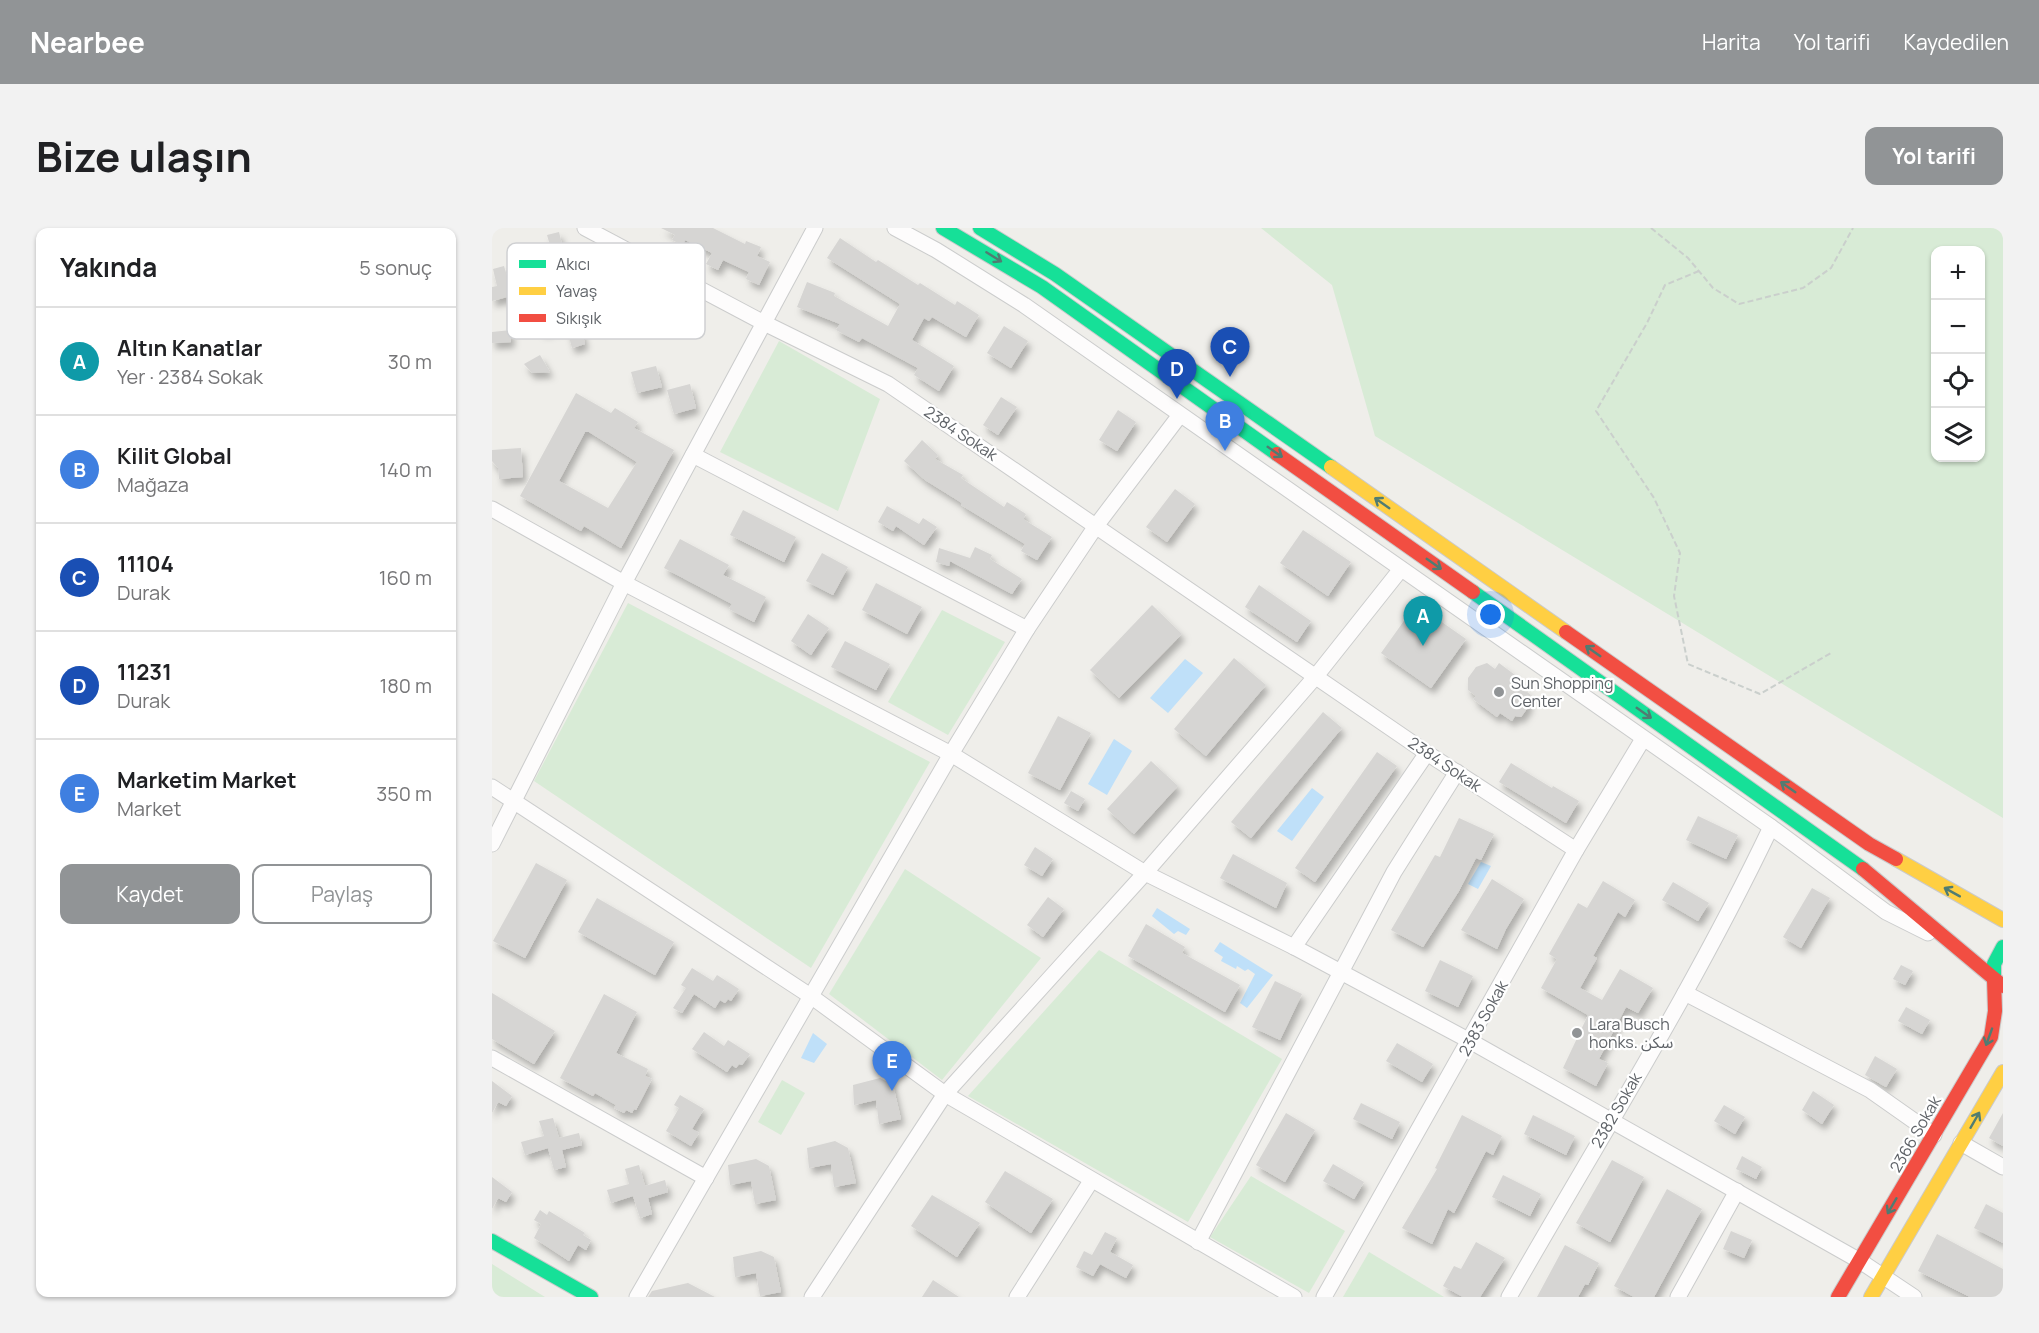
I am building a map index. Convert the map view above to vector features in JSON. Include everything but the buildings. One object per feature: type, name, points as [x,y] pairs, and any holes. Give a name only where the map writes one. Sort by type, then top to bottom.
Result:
[{"type":"main road","points":[[943,228],[1042,287],[1857,864],[1998,982]]},
{"type":"main road","points":[[980,228],[1055,274],[1869,844],[2003,920]]},
{"type":"main road","name":"2366 Sokak","points":[[1838,1297],[1991,1037],[1998,982],[1994,964],[2003,947]]},
{"type":"main road","points":[[1871,1297],[2003,1072]]},
{"type":"main road","points":[[492,1240],[591,1297]]},
{"type":"street","name":"2384 Sokak","points":[[585,228],[613,243]]},
{"type":"street","points":[[492,844],[624,583],[815,228]]},
{"type":"street","points":[[895,228],[936,250],[1024,305],[1771,827],[1886,912],[1956,947]]},
{"type":"street","name":"2384 Sokak","points":[[705,292],[888,384],[1427,753],[1576,849]]},
{"type":"street","points":[[637,1297],[951,754],[1027,629],[1096,526],[1180,415]]},
{"type":"street","points":[[693,455],[1027,629]]},
{"type":"street","points":[[492,509],[624,583],[951,754],[1145,873],[1294,947],[1470,1041],[1860,1261],[1914,1297]]},
{"type":"street","points":[[812,1297],[945,1094],[1145,873],[1316,676],[1401,569]]},
{"type":"street","name":"2383 Sokak","points":[[1324,1297],[1576,849],[1643,739]]},
{"type":"street","points":[[1294,947],[1427,753]]},
{"type":"street","points":[[1198,1242],[1394,872],[1456,772]]},
{"type":"street","points":[[492,787],[812,997],[945,1094],[1294,1297]]},
{"type":"street","name":"2382 Sokak","points":[[1509,1297],[1685,993],[1737,899],[1771,827]]},
{"type":"street","points":[[1685,993],[1870,1090],[1934,1135]]},
{"type":"street","points":[[492,1058],[706,1178]]},
{"type":"street","points":[[1961,1143],[2003,1167]]},
{"type":"street","points":[[1017,1297],[1091,1181]]},
{"type":"street","points":[[1678,1297],[1737,1191]]},
{"type":"path","points":[[1651,228],[1688,258],[1713,288],[1739,304],[1803,288],[1832,268],[1853,228]]},
{"type":"path","points":[[1699,271],[1665,285],[1647,323],[1596,411],[1654,498],[1680,553],[1674,596],[1688,664],[1760,694],[1831,653]]},
{"type":"green space","points":[[1261,228],[2003,228],[2003,818],[1375,436],[1332,285]]},
{"type":"green space","points":[[779,341],[880,399],[838,511],[720,452]]},
{"type":"green space","points":[[628,603],[930,762],[811,968],[534,781]]},
{"type":"green space","points":[[942,610],[1005,642],[948,735],[888,702]]},
{"type":"green space","points":[[905,869],[1041,958],[942,1080],[829,994]]},
{"type":"green space","points":[[1099,950],[1282,1059],[1188,1222],[968,1096]]},
{"type":"green space","points":[[782,1080],[805,1093],[781,1135],[758,1122]]},
{"type":"green space","points":[[1251,1176],[1345,1231],[1309,1293],[1210,1237]]},
{"type":"green space","points":[[1369,1252],[1444,1297],[1343,1297]]},
{"type":"green space","points":[[492,1264],[545,1297],[492,1297]]},
{"type":"water","points":[[1185,659],[1203,673],[1168,713],[1150,698]]},
{"type":"water","points":[[1114,739],[1132,751],[1107,795],[1088,784]]},
{"type":"water","points":[[1312,788],[1324,797],[1292,841],[1277,831]]},
{"type":"water","points":[[1481,862],[1491,866],[1478,889],[1468,884]]},
{"type":"water","points":[[1157,908],[1190,929],[1186,935],[1178,931],[1174,934],[1152,916]]},
{"type":"water","points":[[1220,942],[1273,975],[1247,1008],[1240,1003],[1255,974],[1248,969],[1245,971],[1237,966],[1236,969],[1221,961],[1223,957],[1214,951]]},
{"type":"water","points":[[813,1033],[827,1044],[814,1063],[801,1058]]},
{"type":"traffic: fast","points":[[943,228],[1042,287],[1277,454]]},
{"type":"traffic: fast","points":[[980,228],[1055,274],[1331,467]]},
{"type":"traffic: fast","points":[[1473,592],[1863,869]]},
{"type":"traffic: fast","points":[[1994,979],[1994,964],[2003,947]]},
{"type":"traffic: fast","points":[[492,1241],[591,1297]]},
{"type":"traffic: slow","points":[[1331,467],[1566,632]]},
{"type":"traffic: slow","points":[[1896,859],[2003,920]]},
{"type":"traffic: slow","points":[[1871,1297],[2003,1072]]},
{"type":"traffic: jam","points":[[1277,454],[1473,592]]},
{"type":"traffic: jam","points":[[1566,632],[1869,844],[1896,859]]},
{"type":"traffic: jam","points":[[1863,869],[2003,986]]},
{"type":"traffic: jam","points":[[1838,1297],[1991,1037],[1995,1011],[1994,979]]},
{"type":"place","name":"11104","points":[[1230,377]]},
{"type":"place","name":"11231","points":[[1177,399]]},
{"type":"place","name":"Kilit Global","points":[[1225,451]]},
{"type":"place","name":"Altın Kanatlar","points":[[1423,646]]},
{"type":"place","name":"Sun Shopping Center","points":[[1499,692]]},
{"type":"place","name":"Lara Busch honks. سكن","points":[[1577,1033]]},
{"type":"place","name":"Marketim Market","points":[[892,1091]]}]
